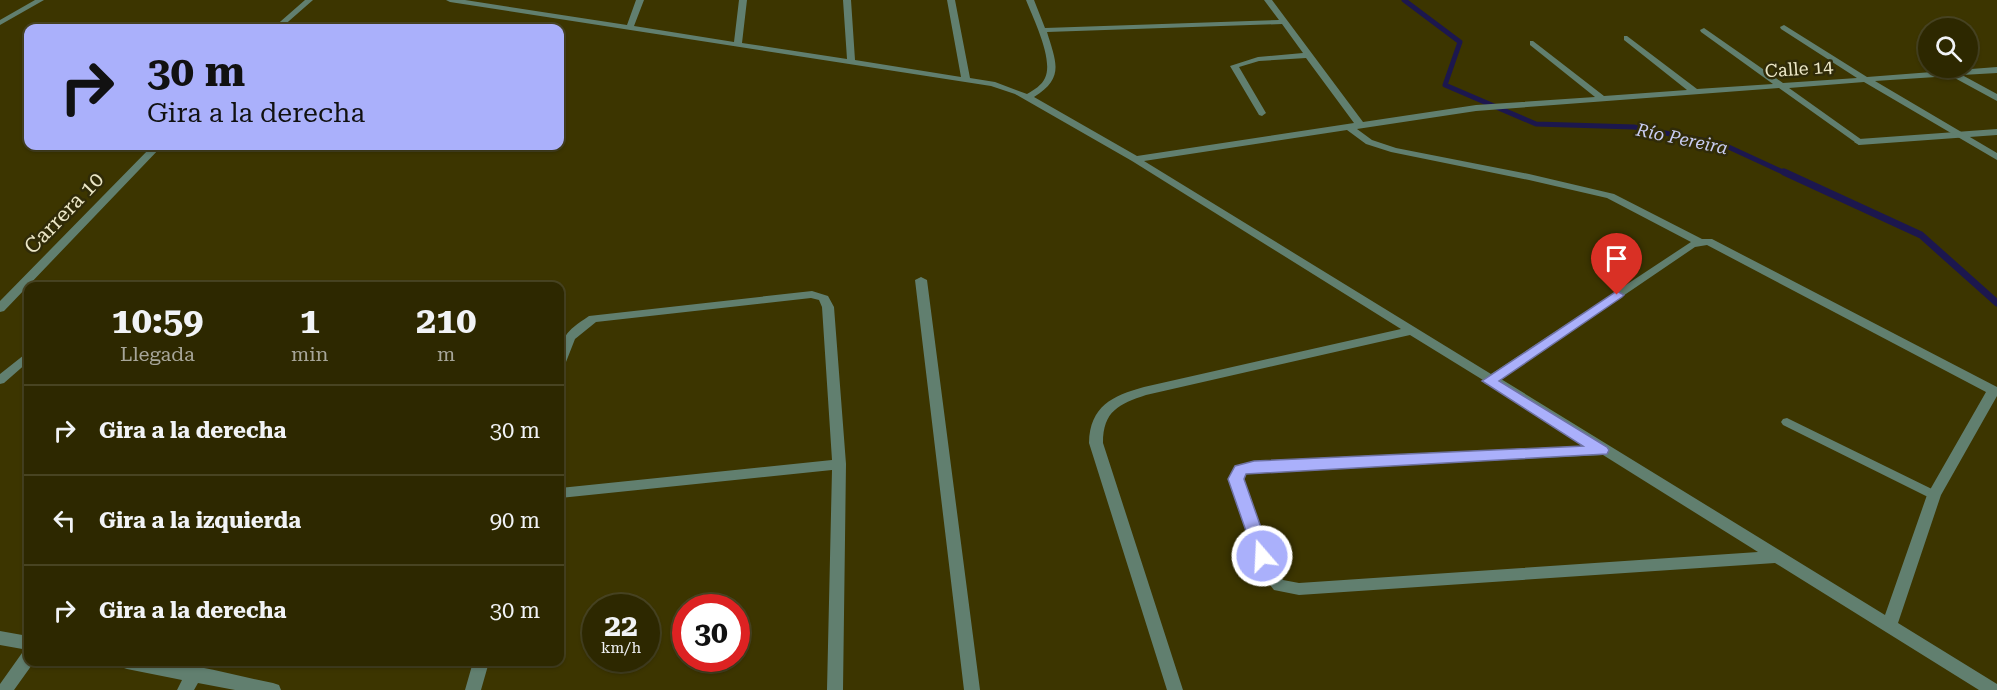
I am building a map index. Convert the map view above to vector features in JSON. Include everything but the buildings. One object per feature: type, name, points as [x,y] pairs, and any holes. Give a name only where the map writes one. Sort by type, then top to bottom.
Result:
[{"type":"street","points":[[0,23],[40,0]]},
{"type":"street","points":[[282,24],[309,0]]},
{"type":"street","points":[[450,0],[1010,88],[1135,159],[1409,332],[1993,690]]},
{"type":"street","points":[[629,29],[640,0]]},
{"type":"street","points":[[738,45],[743,0]]},
{"type":"street","points":[[847,0],[851,63]]},
{"type":"street","points":[[951,0],[966,80]]},
{"type":"street","points":[[1028,97],[1049,82],[1053,72],[1042,30],[1030,0]]},
{"type":"street","points":[[1268,0],[1361,126]]},
{"type":"street","points":[[1042,30],[1283,22]]},
{"type":"street","points":[[1784,27],[1868,81],[1997,157]]},
{"type":"street","points":[[1704,30],[1859,142],[1997,132]]},
{"type":"street","points":[[1627,38],[1696,93]]},
{"type":"street","points":[[1533,43],[1604,100]]},
{"type":"street","points":[[1262,112],[1234,66],[1258,59],[1307,55]]},
{"type":"street","name":"Calle 14","points":[[1978,72],[1997,70]]},
{"type":"street","name":"Calle 14","points":[[1135,159],[1195,148],[1350,128],[1476,108],[1918,77]]},
{"type":"street","points":[[1960,78],[1997,98]]},
{"type":"street","points":[[1350,128],[1370,142],[1394,150],[1610,196],[1698,241],[1718,244],[1995,392],[1934,495],[1889,625]]},
{"type":"street","name":"Carrera 10","points":[[25,282],[153,150]]},
{"type":"street","points":[[1489,381],[1698,241]]},
{"type":"street","points":[[921,280],[972,690]]},
{"type":"street","name":"Carrera 10","points":[[0,308],[24,283]]},
{"type":"street","points":[[564,347],[573,332],[593,319],[813,294],[824,298],[828,307],[839,464],[835,690]]},
{"type":"street","points":[[1175,690],[1096,443],[1095,429],[1100,416],[1113,404],[1144,391],[1409,332]]},
{"type":"street","points":[[1602,450],[1254,467],[1241,470],[1236,479],[1269,575],[1279,586],[1299,589],[1776,557]]},
{"type":"street","points":[[564,493],[839,464]]},
{"type":"street","points":[[0,638],[24,642]]},
{"type":"street","points":[[5,690],[24,663]]},
{"type":"street","points":[[150,666],[273,690]]},
{"type":"street","points":[[473,690],[480,666]]},
{"type":"street","points":[[185,690],[195,674]]},
{"type":"lane","points":[[0,380],[24,360]]},
{"type":"lane","points":[[1787,422],[1934,495]]},
{"type":"waterway","name":"Río Pereira","points":[[1404,0],[1460,42],[1445,85],[1536,124],[1634,127],[1722,144],[1787,174]]},
{"type":"waterway","name":"Río Pereira","points":[[1784,172],[1921,235],[1997,303]]},
{"type":"route","points":[[1262,556],[1236,479],[1241,470],[1254,467],[1602,450],[1489,381],[1617,295]]}]
